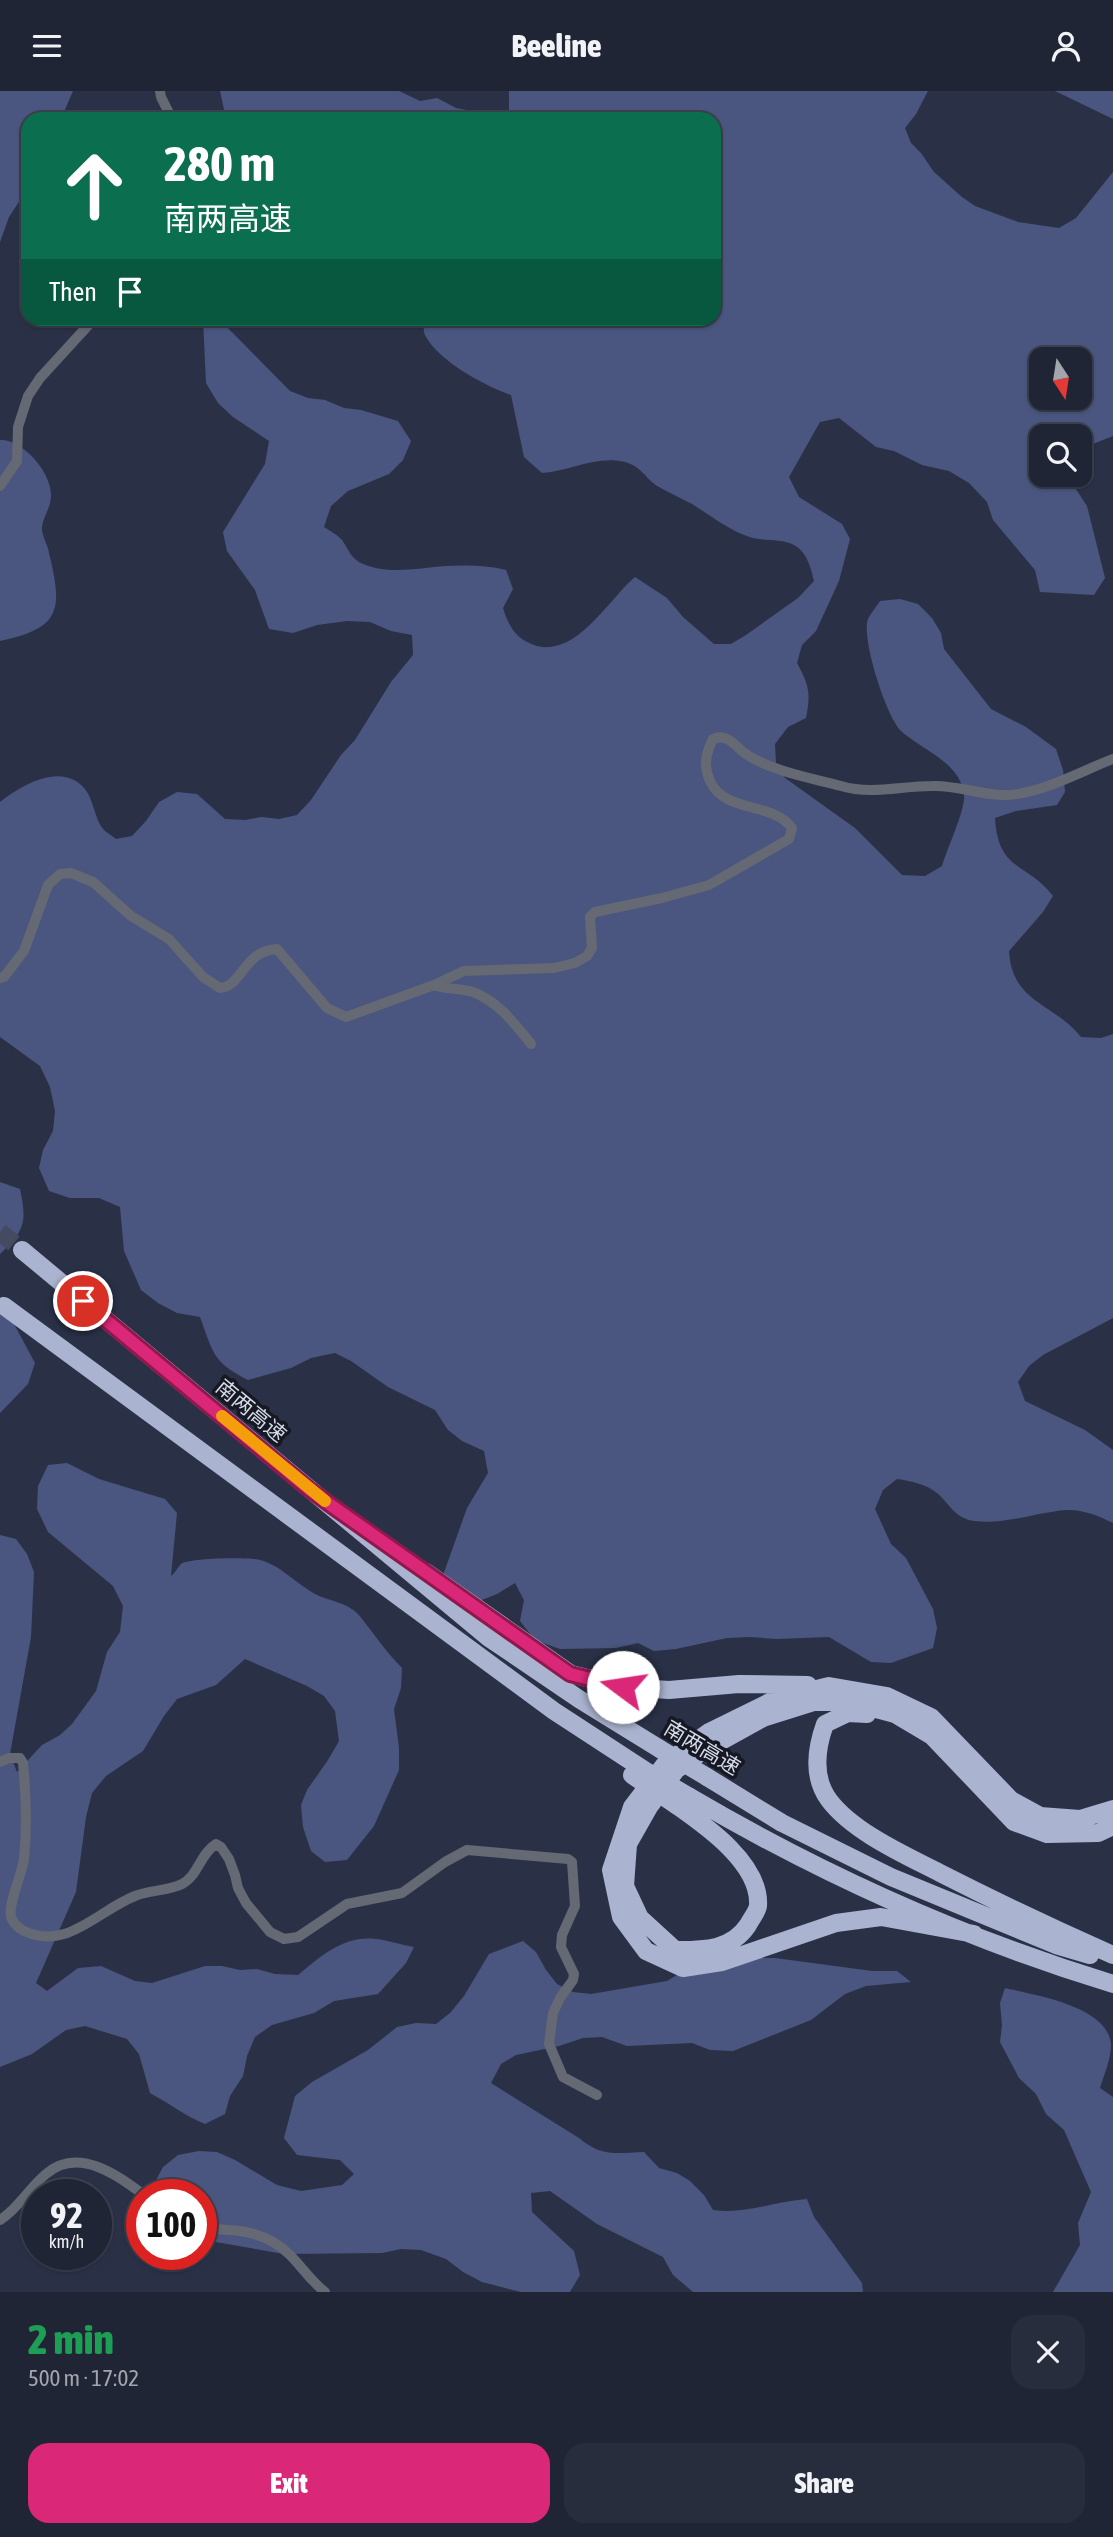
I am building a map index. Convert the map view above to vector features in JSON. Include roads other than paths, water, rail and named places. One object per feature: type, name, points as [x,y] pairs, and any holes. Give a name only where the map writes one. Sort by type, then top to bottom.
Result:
[{"type":"highway","name":"南两高速","points":[[22,1250],[489,1638],[579,1699],[782,1823],[891,1877],[1056,1945],[1113,1963]]},
{"type":"highway","points":[[4,1306],[640,1774],[683,1801],[875,1893],[1045,1963],[1113,1985]]},
{"type":"highway","points":[[309,1489],[570,1674],[623,1687],[669,1690],[739,1684],[829,1686],[887,1696],[898,1709]]},
{"type":"highway","points":[[829,1686],[776,1699],[709,1732],[665,1764],[632,1807],[611,1870],[621,1917],[646,1951],[683,1968],[722,1962],[836,1923],[881,1917],[974,1934]]},
{"type":"highway","points":[[683,1801],[699,1821],[736,1854],[755,1884],[758,1909],[744,1931],[727,1944],[706,1950],[675,1950],[640,1918],[625,1886],[628,1844],[649,1807],[676,1770],[763,1718],[814,1702],[850,1702],[931,1717],[991,1789],[1014,1822],[1047,1834],[1098,1833],[1113,1826]]},
{"type":"highway","points":[[898,1709],[848,1713],[825,1724],[817,1746],[818,1774],[828,1799],[851,1822],[902,1853],[1030,1919],[1113,1955]]},
{"type":"highway","points":[[991,1789],[1040,1816],[1080,1819],[1113,1809]]},
{"type":"street","points":[[160,91],[160,97],[168,112]]},
{"type":"street","points":[[0,486],[17,461],[18,427],[28,396],[40,378],[88,326]]},
{"type":"street","points":[[0,978],[4,977],[24,951],[48,885],[60,874],[71,873],[93,882],[131,916],[169,939],[203,977],[220,988],[232,984],[253,958],[264,950],[277,949],[327,1008],[346,1017],[434,985],[464,971],[554,968],[575,963],[587,956],[592,948],[590,917],[595,912],[709,885],[789,839],[792,828],[786,820],[740,805],[721,795],[713,787],[706,773],[705,760],[713,739],[718,737],[726,737],[748,756],[774,767],[849,789],[881,790],[934,786],[1002,796],[1031,791],[1113,759]]},
{"type":"street","points":[[434,985],[471,992],[490,1001],[507,1014],[531,1044]]},
{"type":"street","points":[[0,1762],[9,1758],[20,1758],[23,1763],[24,1858],[20,1882],[10,1912],[11,1919],[19,1928],[33,1935],[57,1938],[112,1906],[138,1895],[182,1884],[191,1876],[207,1850],[216,1844],[229,1859],[237,1888],[246,1903],[270,1932],[284,1939],[298,1937],[347,1904],[402,1893],[445,1862],[467,1850],[568,1859],[572,1862],[575,1906],[562,1935],[561,1947],[573,1980],[559,1998],[553,2013],[550,2044],[563,2077],[597,2095]]},
{"type":"street","points":[[0,2220],[15,2210],[46,2174],[72,2162],[92,2164],[126,2182]]},
{"type":"street","points":[[217,2229],[239,2229],[268,2239],[289,2253],[325,2292]]},
{"type":"tunnel","points":[[0,1232],[22,1250]]}]
